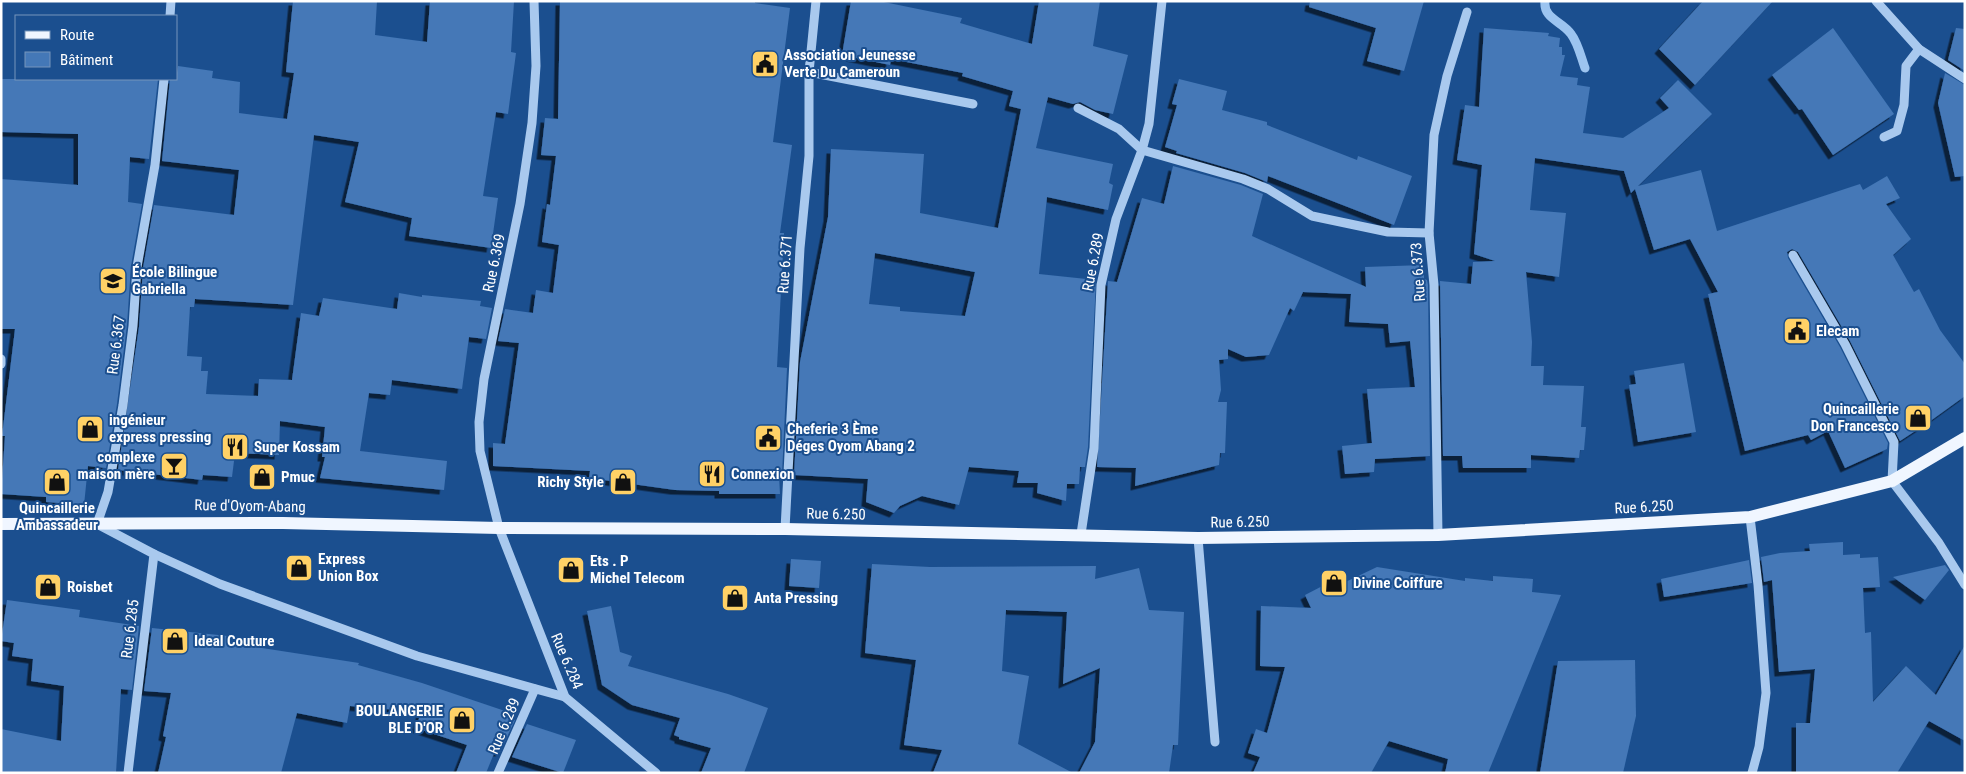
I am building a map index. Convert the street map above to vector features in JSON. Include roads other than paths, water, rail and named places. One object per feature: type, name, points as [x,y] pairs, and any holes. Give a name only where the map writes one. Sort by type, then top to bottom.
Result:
[{"type":"main road","name":"Rue 6.250","points":[[499,528],[785,529],[1198,538],[1438,535],[1750,517],[1892,481],[1965,438]]},
{"type":"main road","name":"Rue d'Oyom-Abang","points":[[1,524],[263,522],[499,528]]},
{"type":"street","points":[[170,15],[171,1]]},
{"type":"street","name":"Rue 6.369","points":[[499,528],[484,474],[480,451],[479,422],[484,379],[520,204],[532,123],[536,66],[534,1]]},
{"type":"street","name":"Rue 6.371","points":[[785,529],[800,248],[810,156],[809,72],[816,1]]},
{"type":"street","name":"Rue 6.289","points":[[1081,534],[1094,448],[1101,285],[1116,219],[1142,150],[1149,124],[1162,1]]},
{"type":"street","points":[[1876,1],[1919,49],[1965,79]]},
{"type":"street","name":"Rue 6.373","points":[[1438,535],[1434,285],[1429,233],[1434,135],[1447,76],[1467,12]]},
{"type":"street","points":[[1884,137],[1897,131],[1904,105],[1906,66],[1919,49]]},
{"type":"street","points":[[809,72],[973,104]]},
{"type":"street","name":"Rue 6.367","points":[[96,524],[108,492],[123,405],[133,326],[137,268],[155,165],[164,80]]},
{"type":"street","points":[[1078,108],[1118,129],[1142,150],[1242,179],[1268,189],[1312,216],[1388,232],[1429,233]]},
{"type":"street","points":[[1793,255],[1844,344],[1894,442],[1892,481],[1939,543],[1965,585]]},
{"type":"street","points":[[1,359],[1,364]]},
{"type":"street","points":[[1750,517],[1766,693],[1759,747],[1752,773]]},
{"type":"street","points":[[96,524],[154,554],[220,584],[417,656],[565,698]]},
{"type":"street","name":"Rue 6.284","points":[[499,528],[565,698],[656,773]]},
{"type":"street","points":[[1198,538],[1215,742]]},
{"type":"street","name":"Rue 6.285","points":[[128,773],[154,554]]},
{"type":"street","name":"Rue 6.289","points":[[498,773],[535,689]]},
{"type":"waterway","points":[[1545,1],[1545,7],[1550,16],[1567,30],[1573,38],[1585,68]]},
{"type":"place","name":"Association Jeunesse Verte Du Cameroun","points":[[765,64]]},
{"type":"place","name":"École Bilingue Gabriella","points":[[113,281]]},
{"type":"place","name":"Elecam","points":[[1797,331]]},
{"type":"place","name":"Quincaillerie Don Francesco","points":[[1918,418]]},
{"type":"place","name":"ingénieur express pressing","points":[[90,429]]},
{"type":"place","name":"Cheferie 3 Ème Déges Oyom Abang 2","points":[[768,438]]},
{"type":"place","name":"Super Kossam","points":[[235,447]]},
{"type":"place","name":"complexe maison mère","points":[[174,466]]},
{"type":"place","name":"Connexion","points":[[712,474]]},
{"type":"place","name":"Pmuc","points":[[262,477]]},
{"type":"place","name":"Quincaillerie Ambassadeur","points":[[57,482]]},
{"type":"place","name":"Richy Style","points":[[623,482]]},
{"type":"place","name":"Express Union Box","points":[[299,568]]},
{"type":"place","name":"Ets . P Michel Telecom","points":[[571,570]]},
{"type":"place","name":"Divine Coiffure","points":[[1334,583]]},
{"type":"place","name":"Roisbet","points":[[48,587]]},
{"type":"place","name":"Anta Pressing","points":[[735,598]]},
{"type":"place","name":"Ideal Couture","points":[[175,641]]},
{"type":"place","name":"BOULANGERIE BLE D'OR","points":[[462,720]]}]
